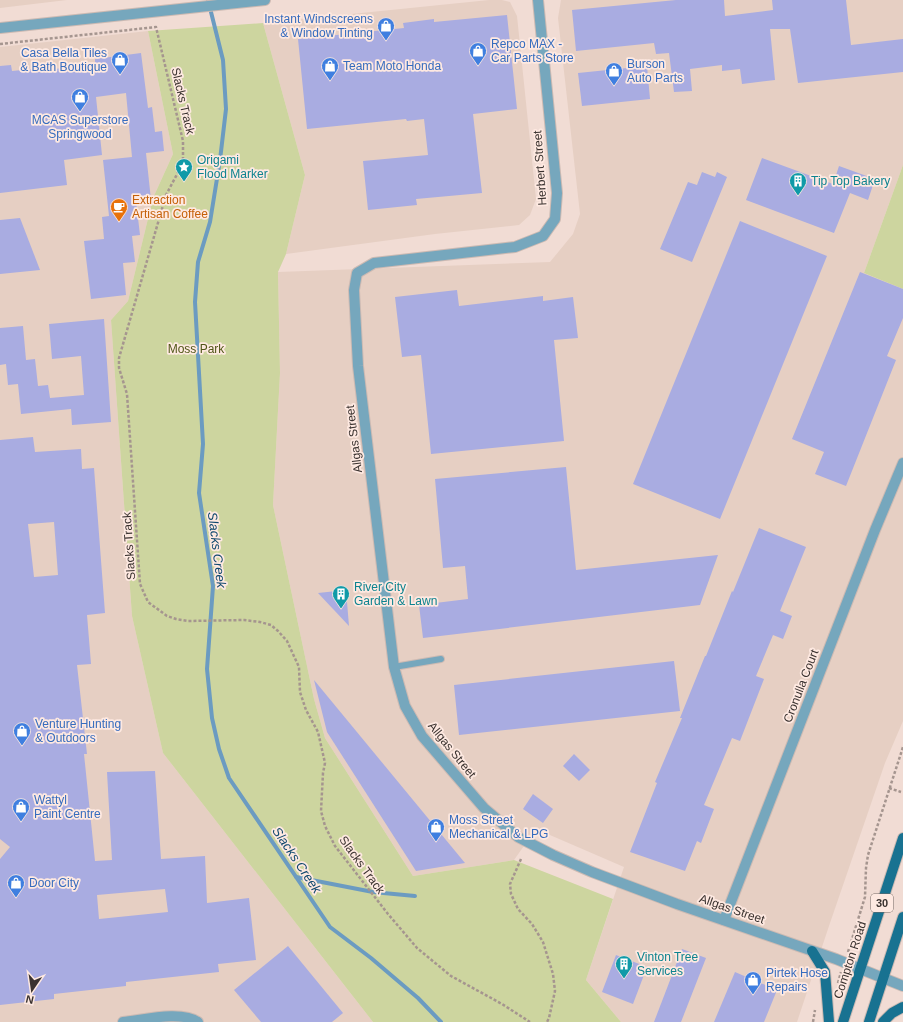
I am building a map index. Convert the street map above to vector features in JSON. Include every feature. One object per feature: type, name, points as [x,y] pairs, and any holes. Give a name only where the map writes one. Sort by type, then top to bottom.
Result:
[{"type":"main road","name":"Compton Road","points":[[843,1022],[903,838]]},
{"type":"main road","name":"30","points":[[869,1022],[903,917]]},
{"type":"main road","points":[[899,930],[903,940]]},
{"type":"main road","points":[[812,951],[825,972],[829,1022]]},
{"type":"main road","points":[[883,1022],[892,1013],[903,1007]]},
{"type":"street","points":[[0,28],[266,0]]},
{"type":"street","name":"Herbert Street","points":[[357,273],[374,263],[515,247],[543,236],[555,219],[556,193],[538,0]]},
{"type":"street","name":"Allgas Street","points":[[357,273],[354,290],[358,366],[394,667],[405,706],[422,736],[484,808],[518,837],[553,855],[592,872],[676,904],[812,951],[903,986]]},
{"type":"street","name":"Cronulla Court","points":[[724,920],[875,530],[903,463]]},
{"type":"street","points":[[123,1022],[174,1016],[193,1019],[198,1022]]},
{"type":"lane","points":[[394,667],[441,659]]},
{"type":"path","name":"Slacks Track","points":[[0,44],[156,27],[183,141],[183,163],[166,195],[119,358],[118,368],[126,394],[140,584],[148,602],[167,616],[176,620],[244,620],[260,622],[270,626],[287,641],[299,667],[300,692],[306,710],[318,732],[325,763],[321,811],[325,826],[335,846],[377,901],[417,948],[451,976],[502,1004],[530,1022]]},
{"type":"path","points":[[852,940],[865,897],[868,855],[903,748]]},
{"type":"path","points":[[889,788],[901,792]]},
{"type":"path","points":[[521,859],[510,884],[511,894],[518,908],[532,924],[543,942],[554,974],[555,991],[547,1022]]},
{"type":"shaded area","points":[[0,0],[67,0],[0,8]]},
{"type":"shaded area","points":[[489,0],[502,0],[510,2],[517,16],[536,199],[530,215],[519,225],[435,234],[286,254],[305,175],[263,23]]},
{"type":"shaded area","points":[[561,0],[903,0],[903,165],[864,273],[903,289],[903,721],[885,763],[797,1022],[621,1022],[586,980],[624,867],[536,829],[514,860],[413,876],[325,738],[314,699],[273,505],[280,373],[278,272],[550,262],[573,234],[580,214],[558,18]]},
{"type":"shaded area","points":[[148,31],[173,154],[153,198],[128,301],[111,320],[132,616],[163,753],[373,1022],[0,1022],[0,47]]},
{"type":"green space","name":"Moss Park","points":[[263,23],[305,175],[286,254],[278,272],[280,373],[273,505],[314,699],[325,738],[413,876],[514,860],[613,899],[586,980],[621,1022],[373,1022],[163,753],[132,616],[111,320],[128,301],[153,198],[173,154],[148,31]]},
{"type":"green space","points":[[903,165],[903,289],[864,273]]},
{"type":"building","points":[[676,0],[724,0],[725,16],[773,10],[772,0],[846,0],[851,45],[903,39],[903,72],[798,83],[790,29],[770,29],[775,80],[742,84],[740,69],[722,71],[722,65],[690,69],[692,91],[674,92],[669,53],[656,54],[654,43],[576,51],[572,10]]},
{"type":"building","points":[[507,15],[517,109],[473,114],[482,193],[416,199],[417,205],[368,210],[363,161],[428,155],[424,119],[407,121],[406,119],[307,129],[298,39],[404,28],[403,23],[434,19],[434,22]]},
{"type":"building","points":[[141,53],[148,108],[152,107],[155,132],[162,131],[164,151],[146,153],[151,200],[136,201],[140,235],[132,236],[135,262],[123,263],[126,295],[91,299],[84,241],[104,239],[102,217],[109,216],[103,160],[132,157],[126,93],[96,97],[102,155],[64,160],[67,185],[0,193],[0,66],[11,65],[12,71],[42,68],[43,70],[95,65],[95,59]]},
{"type":"building","name":"Burson Auto Parts","points":[[647,66],[650,99],[582,106],[578,73]]},
{"type":"building","name":"Tip Top Bakery","points":[[762,158],[833,184],[839,166],[875,179],[868,200],[850,193],[834,233],[746,200]]},
{"type":"building","points":[[702,172],[715,177],[717,172],[727,177],[692,262],[660,249],[688,182],[697,185]]},
{"type":"building","points":[[20,218],[40,270],[0,274],[0,220]]},
{"type":"building","points":[[740,221],[827,256],[720,519],[633,484]]},
{"type":"building","points":[[860,272],[903,289],[903,318],[887,356],[896,360],[846,486],[815,474],[824,452],[792,439]]},
{"type":"building","points":[[457,290],[459,306],[543,296],[543,301],[573,297],[578,338],[554,340],[564,441],[431,454],[421,355],[402,357],[395,297]]},
{"type":"building","points":[[104,319],[111,422],[72,425],[71,409],[21,414],[18,384],[8,385],[6,364],[0,365],[0,328],[23,326],[26,360],[35,359],[38,386],[48,385],[50,398],[84,395],[81,356],[52,359],[49,324]]},
{"type":"building","points":[[33,437],[35,452],[81,449],[82,469],[94,468],[105,613],[87,615],[91,664],[77,665],[87,754],[84,754],[95,861],[112,860],[107,772],[155,771],[161,859],[205,856],[207,903],[249,898],[256,960],[218,964],[219,972],[126,982],[126,986],[54,994],[54,999],[0,1005],[0,859],[10,847],[0,839],[0,440]],"holes":[[[54,522],[58,575],[34,577],[28,524]],[[165,889],[168,912],[99,919],[97,895]]]},
{"type":"building","points":[[566,467],[576,570],[718,555],[700,605],[423,638],[419,605],[468,599],[465,566],[443,568],[435,479]]},
{"type":"building","points":[[759,528],[806,547],[780,611],[792,616],[783,639],[773,635],[756,676],[764,679],[740,741],[732,738],[704,805],[714,809],[701,843],[697,841],[685,871],[630,852],[657,783],[655,782],[682,718],[680,718]]},
{"type":"building","name":"River City Garden & Lawn","points":[[346,590],[349,626],[318,593]]},
{"type":"building","points":[[674,661],[680,711],[459,735],[454,685]]},
{"type":"building","points":[[314,680],[465,863],[416,871],[327,732]]},
{"type":"building","points":[[574,754],[590,770],[579,781],[563,766]]},
{"type":"building","points":[[533,794],[553,809],[543,823],[523,809]]},
{"type":"building","points":[[288,946],[343,1013],[332,1022],[261,1022],[234,990]]},
{"type":"building","points":[[682,949],[706,958],[681,1022],[654,1022]]},
{"type":"building","name":"Vinton Tree Services","points":[[616,955],[647,967],[633,1004],[602,992]]},
{"type":"building","points":[[735,972],[777,990],[764,1022],[714,1022]]},
{"type":"waterway","name":"Slacks Creek","points":[[208,0],[223,60],[226,109],[220,160],[210,222],[198,262],[195,302],[203,444],[199,493],[213,586],[207,669],[212,718],[219,749],[229,778],[330,927],[371,958],[418,998],[441,1022]]},
{"type":"waterway","points":[[296,877],[373,892],[415,896]]},
{"type":"place","name":"Instant Windscreens & Window Tinting","points":[[386,41]]},
{"type":"place","name":"Repco MAX - Car Parts Store","points":[[478,66]]},
{"type":"place","name":"Casa Bella Tiles & Bath Boutique","points":[[120,75]]},
{"type":"place","name":"Team Moto Honda","points":[[330,81]]},
{"type":"place","name":"Burson Auto Parts","points":[[614,86]]},
{"type":"place","name":"MCAS Superstore Springwood","points":[[80,112]]},
{"type":"place","name":"Origami Flood Marker","points":[[184,182]]},
{"type":"place","name":"Tip Top Bakery","points":[[798,196]]},
{"type":"place","name":"Extraction Artisan Coffee","points":[[119,222]]},
{"type":"place","name":"River City Garden & Lawn","points":[[341,609]]},
{"type":"place","name":"Venture Hunting & Outdoors","points":[[22,746]]},
{"type":"place","name":"Wattyl Paint Centre","points":[[21,822]]},
{"type":"place","name":"Moss Street Mechanical & LPG","points":[[436,842]]},
{"type":"place","name":"Door City","points":[[16,898]]},
{"type":"place","name":"Vinton Tree Services","points":[[624,979]]},
{"type":"place","name":"Pirtek Hose Repairs","points":[[753,995]]}]
